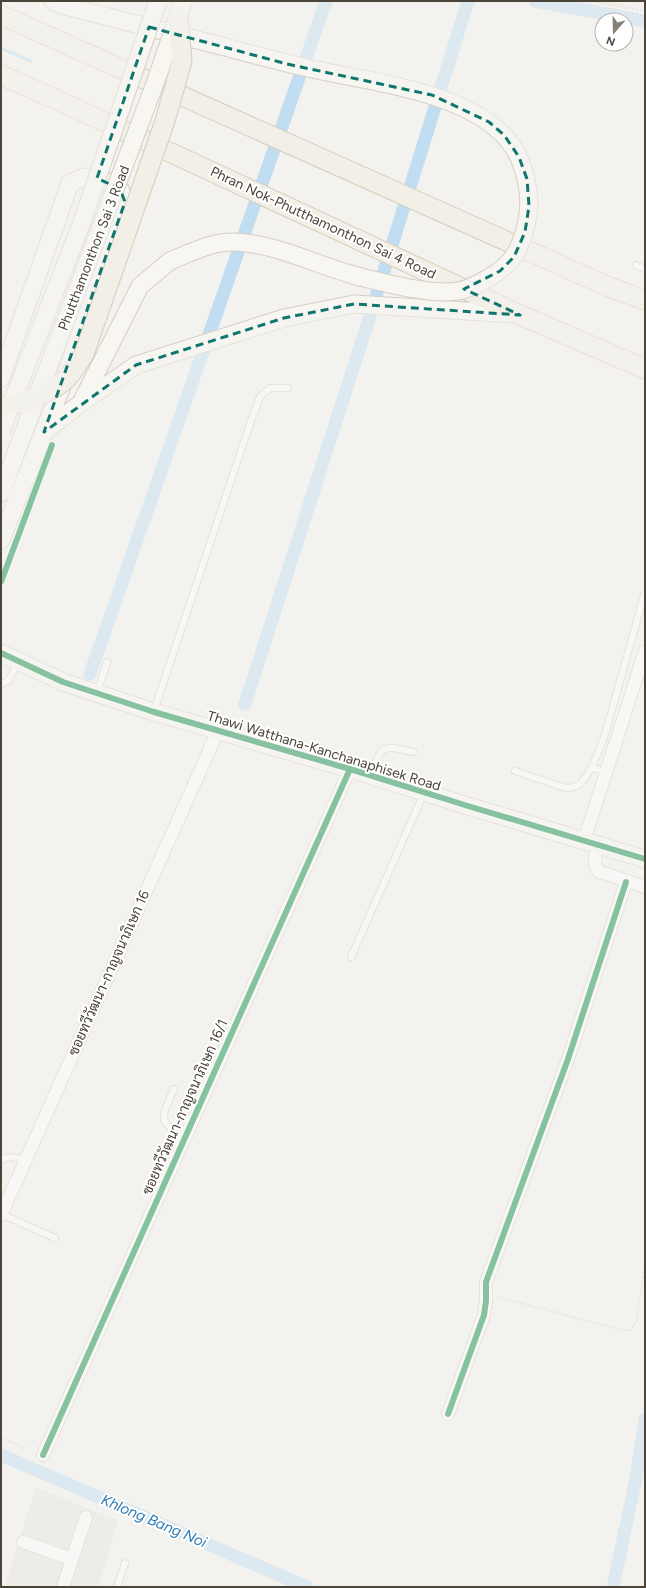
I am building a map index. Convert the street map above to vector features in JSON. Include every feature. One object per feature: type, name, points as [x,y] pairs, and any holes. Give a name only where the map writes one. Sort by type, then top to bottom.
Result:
[{"type":"main road","points":[[53,1],[62,5],[287,64],[432,95],[466,109],[489,122],[504,135],[519,157],[527,179],[529,206],[525,232],[514,256],[500,271],[483,281],[458,291],[427,291],[394,285],[350,274],[264,246],[233,242],[211,245],[170,261],[140,286],[96,376],[81,403]]},
{"type":"main road","name":"Phutthamonthon Sai 3 Road","points":[[1,431],[82,222],[158,1]]},
{"type":"main road","points":[[1,406],[37,397],[68,378],[84,354],[165,121],[182,61],[180,8]]},
{"type":"main road","name":"Phutthamonthon Sai 3 Road","points":[[1,493],[157,78],[180,8]]},
{"type":"main road","points":[[1,15],[610,287],[645,300]]},
{"type":"main road","name":"Phran Nok-Phutthamonthon Sai 4 Road","points":[[1,75],[283,204],[414,266],[645,369]]},
{"type":"main road","points":[[1,378],[70,183],[84,176],[110,183],[120,189],[125,202],[65,378],[1,540]]},
{"type":"main road","points":[[44,432],[81,403],[136,364],[284,318],[354,304],[520,314]]},
{"type":"main road","name":"Thawi Watthana-Kanchanaphisek Road","points":[[1,653],[63,682],[154,712],[350,769],[424,793],[645,859]]},
{"type":"street","points":[[645,651],[606,772],[590,843],[598,871],[626,882],[645,887]]},
{"type":"street","name":"ซอยทวีวัฒนา-กาญจนาภิเษก 16","points":[[1,1215],[218,731]]},
{"type":"street","name":"ซอยทวีวัฒนา-กาญจนาภิเษก 16/1","points":[[43,1454],[350,769]]},
{"type":"street","points":[[448,1414],[484,1315],[486,1282],[568,1059],[626,882]]},
{"type":"street","points":[[64,1587],[86,1517]]},
{"type":"street","points":[[23,1542],[72,1559]]},
{"type":"lane","points":[[636,265],[645,269]]},
{"type":"lane","points":[[154,712],[202,564],[260,397],[270,388],[288,388]]},
{"type":"lane","points":[[515,771],[566,788],[574,788],[582,782],[592,767],[604,738],[645,592]]},
{"type":"lane","points":[[1,684],[8,681],[12,677],[20,661]]},
{"type":"lane","points":[[97,693],[107,662]]},
{"type":"lane","points":[[372,776],[377,757],[385,748],[393,747],[413,752]]},
{"type":"lane","points":[[592,767],[606,772]]},
{"type":"lane","points":[[351,957],[424,793]]},
{"type":"lane","points":[[174,1089],[166,1107],[164,1120],[167,1127],[184,1137]]},
{"type":"lane","points":[[1,1160],[5,1157],[25,1160]]},
{"type":"lane","points":[[1,1215],[55,1238]]},
{"type":"lane","points":[[117,1587],[125,1562]]},
{"type":"path","points":[[592,1],[645,11]]},
{"type":"path","points":[[486,1294],[622,1330],[630,1330],[636,1322],[645,1263]]},
{"type":"path","points":[[1,1438],[26,1448]]},
{"type":"highlighted area","points":[[149,27],[287,64],[432,95],[489,122],[504,135],[519,157],[527,179],[529,206],[525,232],[514,257],[500,271],[464,289],[520,315],[354,304],[284,318],[136,365],[44,432],[125,202],[120,189],[97,178]]},
{"type":"shaded area","points":[[36,1487],[118,1521],[98,1587],[4,1587]]},
{"type":"waterway","points":[[90,674],[326,1]]},
{"type":"waterway","points":[[245,704],[369,319],[468,1]]},
{"type":"waterway","points":[[535,1],[645,21]]},
{"type":"waterway","points":[[1,48],[30,61]]},
{"type":"waterway","points":[[613,1587],[636,1478],[645,1419]]},
{"type":"waterway","name":"Khlong Bang Noi","points":[[1,1455],[307,1587]]},
{"type":"cycle path","points":[[1,582],[52,445]]},
{"type":"cycle path","points":[[1,653],[63,682],[154,712],[350,769],[645,859]]},
{"type":"cycle path","points":[[43,1455],[350,769]]},
{"type":"cycle path","points":[[448,1414],[484,1315],[486,1282],[568,1059],[626,882]]}]
